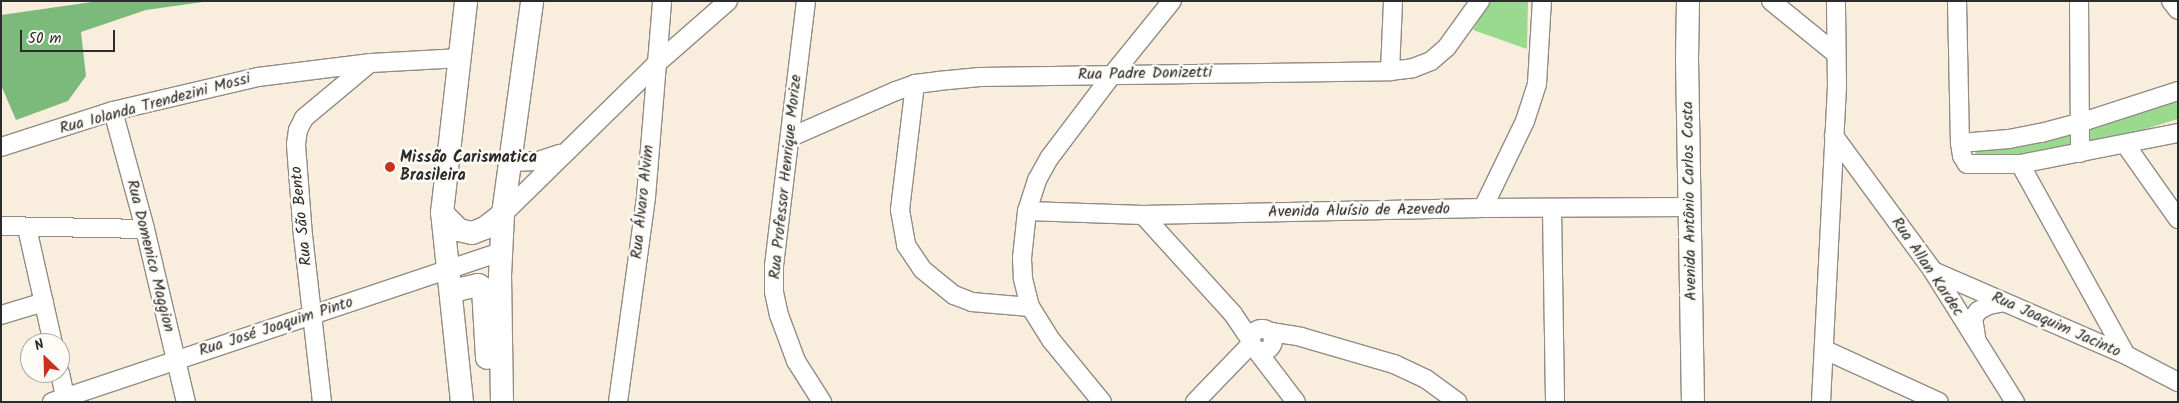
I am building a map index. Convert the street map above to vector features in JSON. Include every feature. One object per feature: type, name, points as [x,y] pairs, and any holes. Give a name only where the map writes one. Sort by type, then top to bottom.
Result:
[{"type":"main road","points":[[462,402],[442,213],[466,1]]},
{"type":"main road","points":[[502,402],[501,252],[510,162],[532,1]]},
{"type":"main road","name":"Avenida Antônio Carlos Costa","points":[[1688,1],[1687,59],[1693,402]]},
{"type":"main road","points":[[442,213],[459,230],[472,233],[485,228],[504,214]]},
{"type":"main road","points":[[450,280],[478,285],[483,288],[489,402]]},
{"type":"street","name":"Rua Álvaro Alvim","points":[[618,402],[646,197],[655,65],[662,1]]},
{"type":"street","points":[[504,214],[655,65],[728,1]]},
{"type":"street","name":"Rua Professor Henrique Morize","points":[[806,1],[774,266],[774,292],[779,315],[796,361],[822,402]]},
{"type":"street","points":[[1102,402],[1051,340],[1030,307],[1023,278],[1022,258],[1027,211],[1037,180],[1050,157],[1112,75],[1172,1]]},
{"type":"street","points":[[1390,71],[1393,1]]},
{"type":"street","name":"Rua Padre Donizetti","points":[[791,137],[915,84],[980,77],[1390,71],[1413,68],[1431,61],[1456,37],[1480,1]]},
{"type":"street","points":[[1483,208],[1525,121],[1537,84],[1542,1]]},
{"type":"street","points":[[1771,1],[1835,53]]},
{"type":"street","points":[[1822,402],[1834,136],[1836,1]]},
{"type":"street","points":[[1957,1],[1960,143],[1962,156],[1967,164],[2020,164],[2178,133]]},
{"type":"street","points":[[2079,1],[2080,153]]},
{"type":"street","points":[[2171,1],[2178,10]]},
{"type":"street","name":"Rua Iolanda Trendezini Mossi","points":[[1,147],[113,111],[258,76],[371,63],[461,58]]},
{"type":"street","name":"Rua São Bento","points":[[322,402],[296,168],[298,130],[304,118],[371,63]]},
{"type":"street","points":[[915,84],[900,210],[906,246],[923,270],[954,295],[972,302],[1030,307]]},
{"type":"street","points":[[1960,143],[2009,139],[2079,123],[2178,91]]},
{"type":"street","name":"Rua Domenico Maggion","points":[[113,111],[145,229],[186,402]]},
{"type":"street","name":"Rua Allan Kardec","points":[[1834,136],[1933,271],[2015,402]]},
{"type":"street","points":[[2125,144],[2178,219]]},
{"type":"street","points":[[510,162],[538,161],[565,152]]},
{"type":"street","points":[[2020,164],[2126,355]]},
{"type":"street","name":"Avenida Aluísio de Azevedo","points":[[1027,211],[1144,215],[1483,208],[1691,207]]},
{"type":"street","points":[[1552,209],[1555,402]]},
{"type":"street","points":[[1144,215],[1261,343],[1280,382],[1296,402]]},
{"type":"street","points":[[1,226],[145,229]]},
{"type":"street","points":[[27,228],[51,333]]},
{"type":"street","name":"Rua José Joaquim Pinto","points":[[61,400],[176,360],[313,316],[450,280],[501,252]]},
{"type":"street","name":"Rua Joaquim Jacinto","points":[[1933,271],[2126,355],[2178,382]]},
{"type":"street","points":[[1,315],[44,302]]},
{"type":"street","points":[[1978,342],[1972,318],[1978,311],[1989,305],[2004,302]]},
{"type":"street","points":[[1195,402],[1237,360],[1261,343],[1310,339],[1394,364],[1426,379],[1458,402]]},
{"type":"street","points":[[1825,350],[1939,402]]},
{"type":"street","points":[[60,383],[61,400]]},
{"type":"green space","points":[[99,1],[210,1],[146,10],[81,32],[86,76],[68,101],[16,120],[1,85],[1,15]]},
{"type":"green space","points":[[1490,1],[1528,1],[1527,49],[1473,30]]},
{"type":"green space","points":[[2178,94],[2178,119],[2119,137],[2018,160],[1977,157],[1975,152],[2073,127]]},
{"type":"place","name":"Missão Carismatica Brasileira","points":[[390,167]]}]
